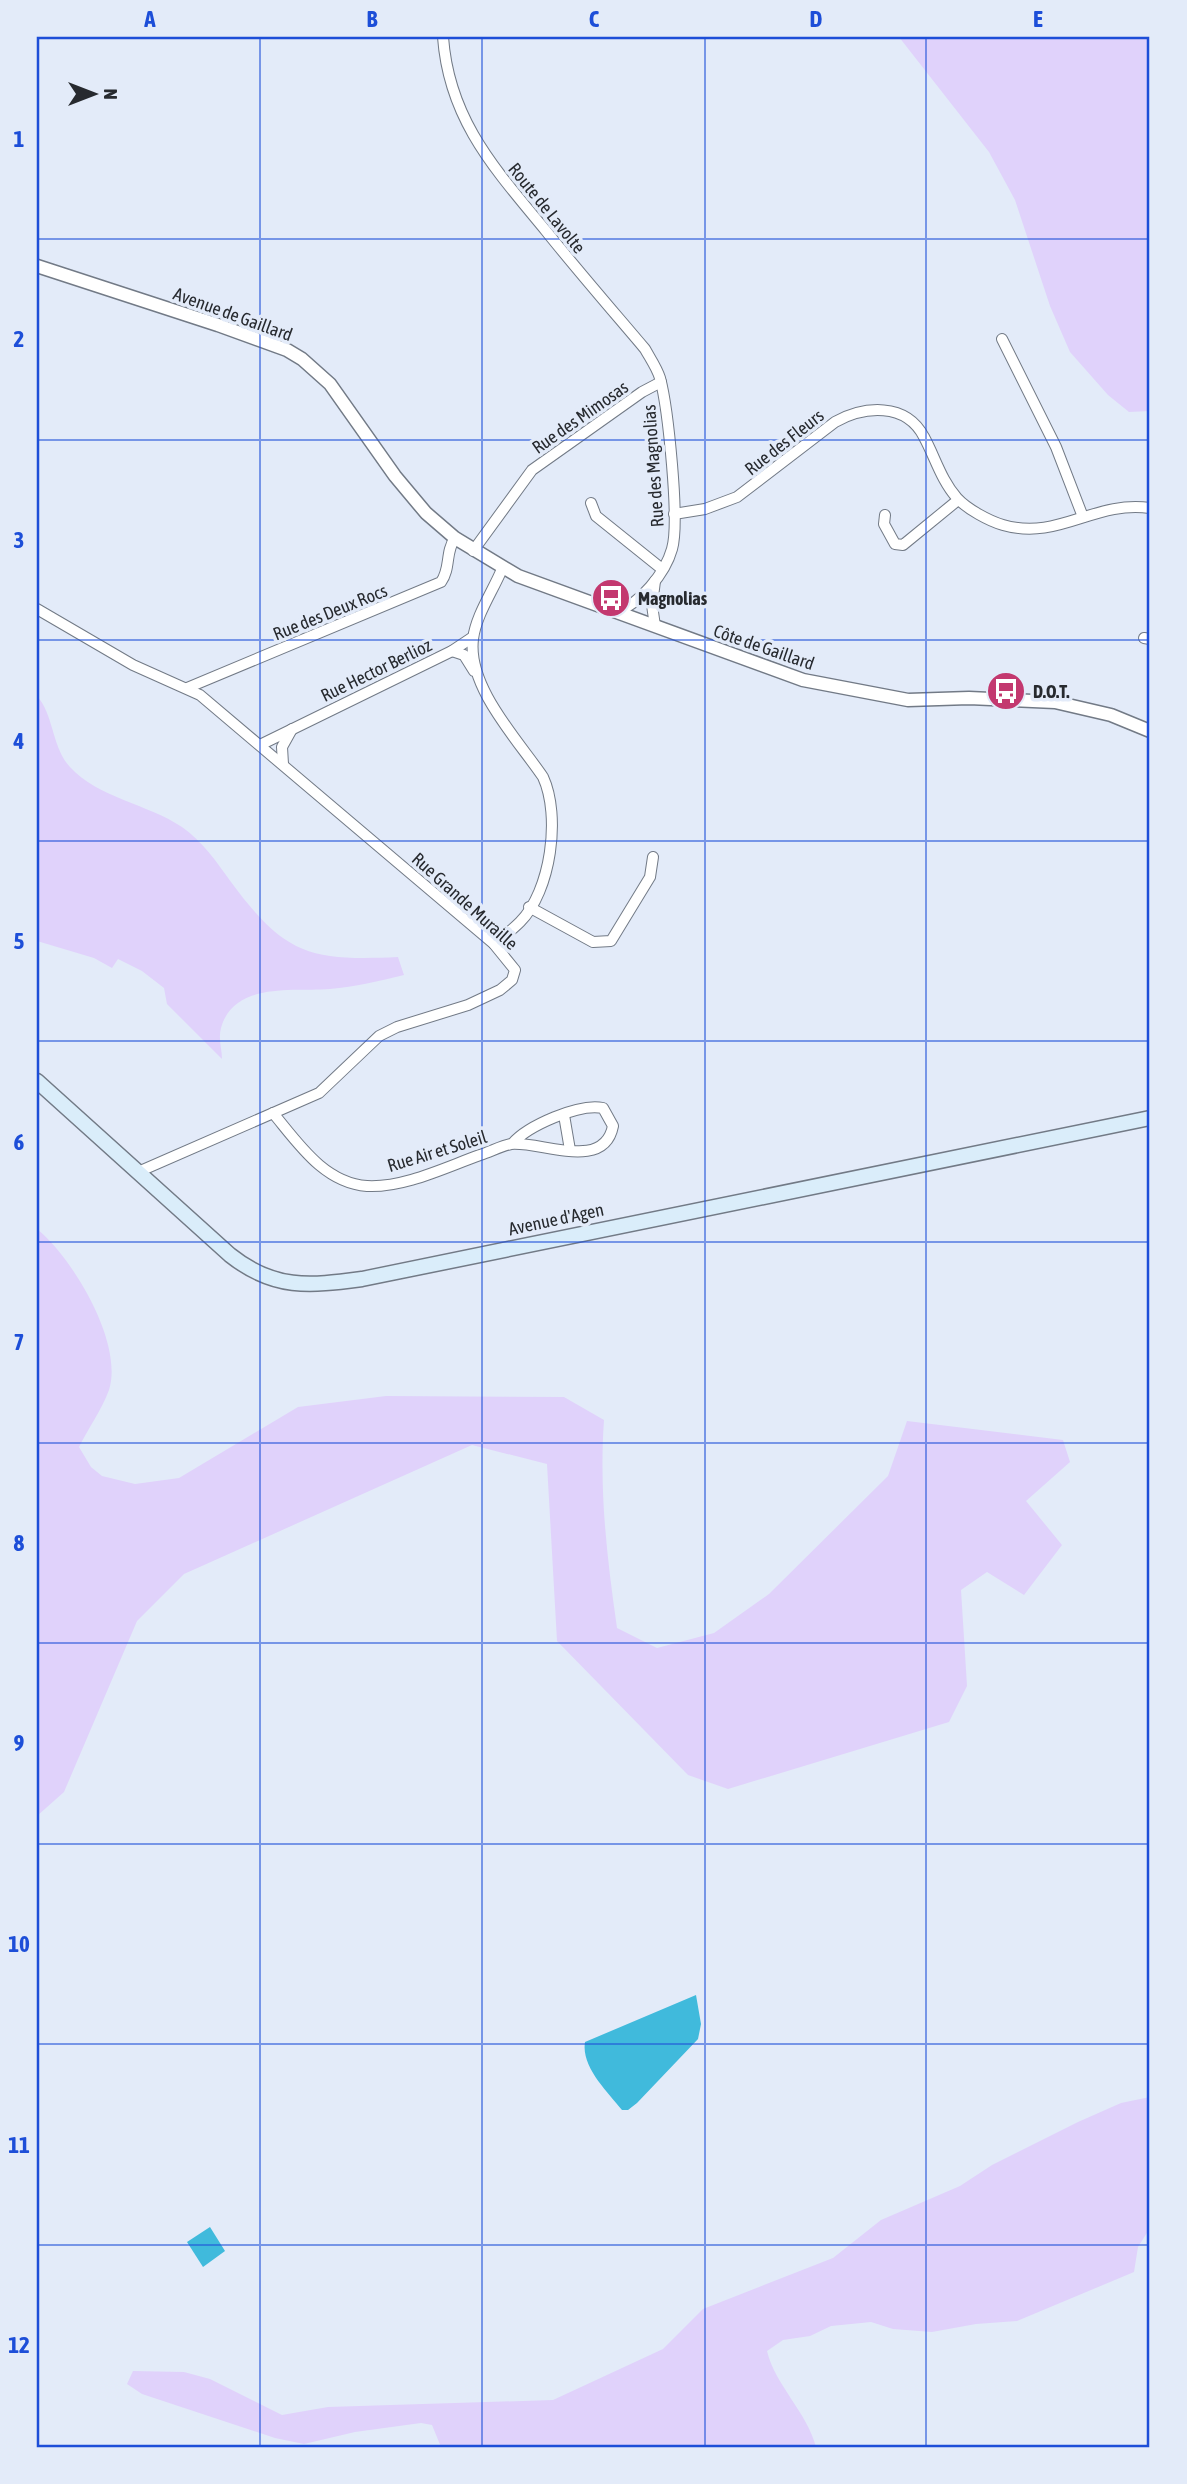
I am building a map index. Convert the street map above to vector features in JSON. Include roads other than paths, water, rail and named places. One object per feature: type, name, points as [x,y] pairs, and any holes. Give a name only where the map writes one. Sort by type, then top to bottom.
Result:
[{"type":"main road","name":"Avenue d'Agen","points":[[37,1081],[247,1267],[266,1278],[290,1285],[335,1283],[1150,1118]]},
{"type":"street","name":"Route de Lavolte","points":[[443,37],[449,78],[461,114],[485,156],[645,349],[661,382]]},
{"type":"street","name":"Avenue de Gaillard","points":[[37,266],[287,350],[302,359],[330,384],[403,486]]},
{"type":"street","points":[[1002,339],[1056,447],[1083,517]]},
{"type":"street","name":"Rue des Magnolias","points":[[655,626],[652,605],[659,573],[673,546],[674,514],[661,382]]},
{"type":"street","name":"Rue des Mimosas","points":[[473,551],[532,470],[642,392],[661,382]]},
{"type":"street","name":"Rue des Fleurs","points":[[674,514],[705,509],[737,497],[776,470],[835,422],[852,412],[870,408],[891,411],[909,419],[923,434],[940,473],[958,500],[992,521],[1029,530],[1052,527],[1105,508],[1126,505],[1150,508]]},
{"type":"street","name":"Côte de Gaillard","points":[[403,486],[426,513],[455,538],[502,569],[803,680],[908,700],[969,698],[1055,702],[1111,715],[1150,731]]},
{"type":"street","points":[[885,515],[887,532],[895,544],[903,545],[958,500]]},
{"type":"street","points":[[591,503],[596,516],[659,573],[635,603],[617,612]]},
{"type":"street","name":"Rue des Deux Rocs","points":[[187,688],[442,582],[446,573],[449,547],[455,538]]},
{"type":"street","points":[[485,693],[474,658],[473,637],[502,569]]},
{"type":"street","name":"Rue Grande Muraille","points":[[37,609],[133,665],[187,688],[218,708],[494,944],[515,970],[512,980],[500,990],[455,1010],[397,1027],[379,1036],[319,1093],[138,1172]]},
{"type":"street","name":"Rue Hector Berlioz","points":[[260,745],[452,651],[473,637]]},
{"type":"street","points":[[452,651],[464,655],[485,693],[543,776],[550,791],[554,826],[550,852],[522,921],[494,944]]},
{"type":"street","points":[[283,764],[282,747],[292,728]]},
{"type":"street","points":[[529,907],[593,942],[611,941],[650,877],[653,858]]},
{"type":"street","name":"Rue Air et Soleil","points":[[273,1113],[321,1167],[348,1182],[368,1186],[400,1182],[512,1144],[570,1150],[601,1149],[610,1140],[613,1126],[608,1114],[598,1107],[564,1115],[520,1135],[512,1144]]},
{"type":"street","points":[[564,1115],[570,1150]]},
{"type":"water","points":[[696,1995],[701,2024],[698,2039],[637,2103],[628,2110],[622,2110],[591,2069],[585,2042]]},
{"type":"water","points":[[210,2227],[225,2251],[203,2267],[187,2242]]},
{"type":"place","name":"Magnolias","points":[[611,598]]},
{"type":"place","name":"D.O.T.","points":[[1006,691]]}]
